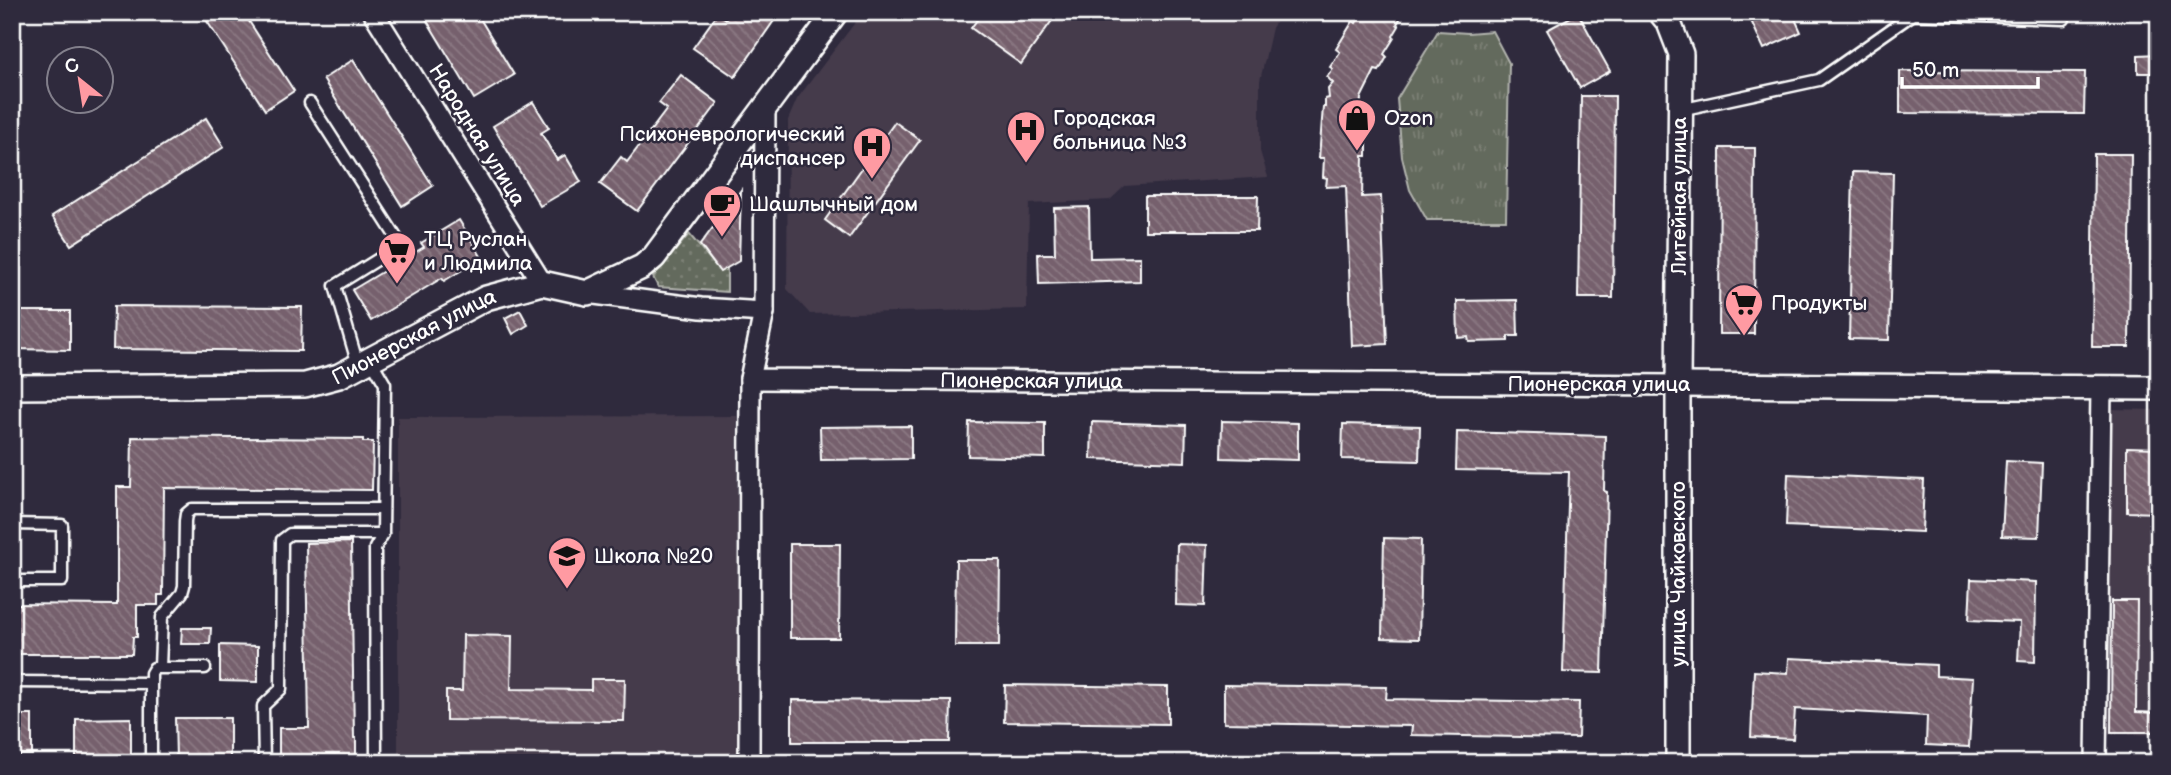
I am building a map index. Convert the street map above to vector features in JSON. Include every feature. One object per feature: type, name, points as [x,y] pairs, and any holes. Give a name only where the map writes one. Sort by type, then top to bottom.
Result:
[{"type":"street","name":"Народная улица","points":[[373,12],[542,283]]},
{"type":"street","points":[[587,293],[642,267],[654,257],[836,12]]},
{"type":"street","name":"Литейная улица","points":[[1660,12],[1669,23],[1681,54],[1678,385]]},
{"type":"street","points":[[749,763],[750,379],[764,312],[765,110]]},
{"type":"street","name":"Пионерская улица","points":[[12,387],[305,385],[339,376],[486,298],[542,283],[587,293],[701,308],[764,312]]},
{"type":"street","name":"Пионерская улица","points":[[750,379],[2159,388]]},
{"type":"street","name":"улица Чайковского","points":[[1678,385],[1678,763]]},
{"type":"street","points":[[2096,763],[2101,388]]},
{"type":"lane","points":[[1680,110],[1819,80],[1913,14],[2064,19]]},
{"type":"lane","points":[[310,103],[401,245],[335,286],[364,362],[385,384],[383,534],[375,548],[376,763]]},
{"type":"lane","points":[[160,667],[162,617],[182,593],[185,521],[186,514],[192,509],[383,509]]},
{"type":"lane","points":[[12,524],[62,524],[62,581],[12,581]]},
{"type":"lane","points":[[264,763],[264,706],[281,689],[282,541],[290,534],[383,534]]},
{"type":"lane","points":[[151,763],[152,670],[160,667],[205,668]]},
{"type":"lane","points":[[12,682],[151,683]]},
{"type":"shaded area","name":"Городская больница №3","points":[[863,12],[1282,12],[1272,28],[1260,81],[1260,151],[1268,177],[1125,186],[1110,200],[1029,204],[1027,309],[810,314],[787,289],[788,120],[797,99]]},
{"type":"shaded area","points":[[2111,409],[2159,410],[2159,735],[2107,734]]},
{"type":"shaded area","name":"Школа №20","points":[[737,416],[737,763],[398,763],[398,417]]},
{"type":"green space","points":[[1438,31],[1492,31],[1509,63],[1506,220],[1427,220],[1410,190],[1402,157],[1397,99]]},
{"type":"green space","points":[[689,234],[720,271],[727,268],[727,292],[658,287],[653,277]]},
{"type":"building","points":[[201,12],[243,12],[294,91],[265,110]]},
{"type":"building","points":[[437,12],[476,12],[514,75],[474,99],[426,19]]},
{"type":"building","points":[[731,12],[780,12],[735,77],[693,48],[718,13],[726,19]]},
{"type":"building","points":[[983,12],[998,12],[1008,20],[1013,12],[1058,12],[1021,64],[971,28]]},
{"type":"building","points":[[1362,12],[1404,12],[1397,24],[1399,26],[1394,38],[1384,54],[1387,57],[1379,71],[1375,70],[1361,98],[1360,117],[1365,117],[1364,136],[1367,136],[1367,156],[1363,156],[1362,197],[1381,196],[1387,344],[1352,346],[1346,186],[1326,187],[1327,178],[1323,177],[1324,158],[1319,158],[1323,107],[1325,99],[1329,98],[1328,89],[1333,83],[1327,77],[1340,52],[1336,49],[1353,21],[1356,23]]},
{"type":"building","points":[[1747,12],[1792,12],[1801,32],[1764,49]]},
{"type":"building","points":[[1578,13],[1610,71],[1580,88],[1547,30]]},
{"type":"building","points":[[2159,54],[2159,73],[2138,73],[2138,55]]},
{"type":"building","points":[[353,60],[433,186],[402,206],[323,79]]},
{"type":"building","points":[[1900,71],[2085,72],[2084,114],[1900,113]]},
{"type":"building","points":[[681,75],[718,103],[637,211],[600,184],[621,157],[627,162],[667,109],[659,103]]},
{"type":"building","points":[[1581,96],[1615,96],[1613,298],[1578,298]]},
{"type":"building","points":[[533,102],[549,128],[541,133],[557,160],[565,155],[581,182],[540,206],[493,126]]},
{"type":"building","points":[[206,118],[224,147],[71,245],[52,216]]},
{"type":"building","name":"Психоневрологический диспансер","points":[[895,122],[920,140],[849,238],[825,220]]},
{"type":"building","points":[[1720,148],[1755,148],[1754,334],[1719,334]]},
{"type":"building","points":[[2094,154],[2131,154],[2129,347],[2092,347]]},
{"type":"building","points":[[1853,172],[1893,173],[1889,340],[1849,339]]},
{"type":"building","points":[[741,190],[739,261],[720,272],[700,245]]},
{"type":"building","points":[[1145,196],[1258,196],[1257,231],[1145,231]]},
{"type":"building","points":[[1089,207],[1090,258],[1140,257],[1140,281],[1039,284],[1038,254],[1055,254],[1054,208]]},
{"type":"building","points":[[459,220],[482,258],[444,281],[442,278],[371,321],[352,290],[424,247],[421,243]]},
{"type":"building","points":[[1517,300],[1518,336],[1508,336],[1508,341],[1469,342],[1468,337],[1458,338],[1457,301]]},
{"type":"building","points":[[114,306],[302,307],[301,351],[113,349]]},
{"type":"building","points":[[520,310],[528,325],[513,334],[505,318]]},
{"type":"building","points":[[12,311],[70,311],[70,350],[12,349]]},
{"type":"building","points":[[1222,421],[1298,423],[1298,460],[1221,458]]},
{"type":"building","points":[[969,422],[1045,423],[1045,458],[968,456]]},
{"type":"building","points":[[1092,422],[1186,425],[1185,462],[1091,459]]},
{"type":"building","points":[[1343,424],[1420,426],[1419,461],[1342,459]]},
{"type":"building","points":[[911,426],[911,459],[821,460],[820,427]]},
{"type":"building","points":[[1457,432],[1605,436],[1604,491],[1607,492],[1602,673],[1563,672],[1569,472],[1456,470]]},
{"type":"building","points":[[132,437],[363,439],[363,442],[373,442],[372,490],[164,488],[163,595],[158,595],[158,605],[137,605],[137,637],[133,637],[132,654],[12,654],[12,604],[117,605],[117,487],[131,487]]},
{"type":"building","points":[[2127,447],[2159,448],[2159,513],[2127,512]]},
{"type":"building","points":[[2006,461],[2042,463],[2039,537],[2002,536]]},
{"type":"building","points":[[1788,474],[1924,480],[1922,532],[1786,526]]},
{"type":"building","points":[[1384,538],[1421,539],[1419,639],[1382,638]]},
{"type":"building","points":[[351,542],[356,758],[279,761],[279,728],[309,728],[306,543]]},
{"type":"building","points":[[790,544],[840,544],[839,638],[790,638]]},
{"type":"building","points":[[1177,544],[1207,545],[1205,606],[1176,605]]},
{"type":"building","points":[[956,560],[1000,560],[999,646],[955,646]]},
{"type":"building","points":[[1971,579],[2036,582],[2035,662],[2018,661],[2020,622],[1969,620]]},
{"type":"building","points":[[2112,601],[2137,601],[2136,712],[2159,713],[2159,732],[2111,732]]},
{"type":"building","points":[[182,628],[211,628],[210,644],[181,644]]},
{"type":"building","points":[[463,635],[512,636],[511,689],[591,690],[591,679],[625,679],[624,721],[446,720],[446,691],[462,691]]},
{"type":"building","points":[[220,645],[258,646],[258,682],[220,681]]},
{"type":"building","points":[[1789,658],[1936,665],[1936,676],[1973,678],[1969,747],[1926,745],[1927,716],[1795,709],[1793,739],[1751,737],[1754,671],[1788,673]]},
{"type":"building","points":[[1005,685],[1168,687],[1168,724],[1004,722]]},
{"type":"building","points":[[1224,685],[1387,687],[1386,699],[1579,702],[1578,738],[1411,735],[1412,726],[1224,723]]},
{"type":"building","points":[[792,700],[951,701],[950,742],[792,742]]},
{"type":"building","points":[[12,715],[32,715],[32,755],[12,755]]},
{"type":"building","points":[[131,718],[131,758],[76,759],[76,719]]},
{"type":"building","points":[[175,718],[230,718],[230,758],[176,759]]},
{"type":"place","name":"Ozon","points":[[1357,152]]},
{"type":"place","name":"Городская больница №3","points":[[1026,164]]},
{"type":"place","name":"Психоневрологический диспансер","points":[[872,180]]},
{"type":"place","name":"Шашлычный дом","points":[[722,238]]},
{"type":"place","name":"ТЦ Руслан и Людмила","points":[[397,285]]},
{"type":"place","name":"Продукты","points":[[1744,337]]},
{"type":"place","name":"Школа №20","points":[[567,590]]}]
